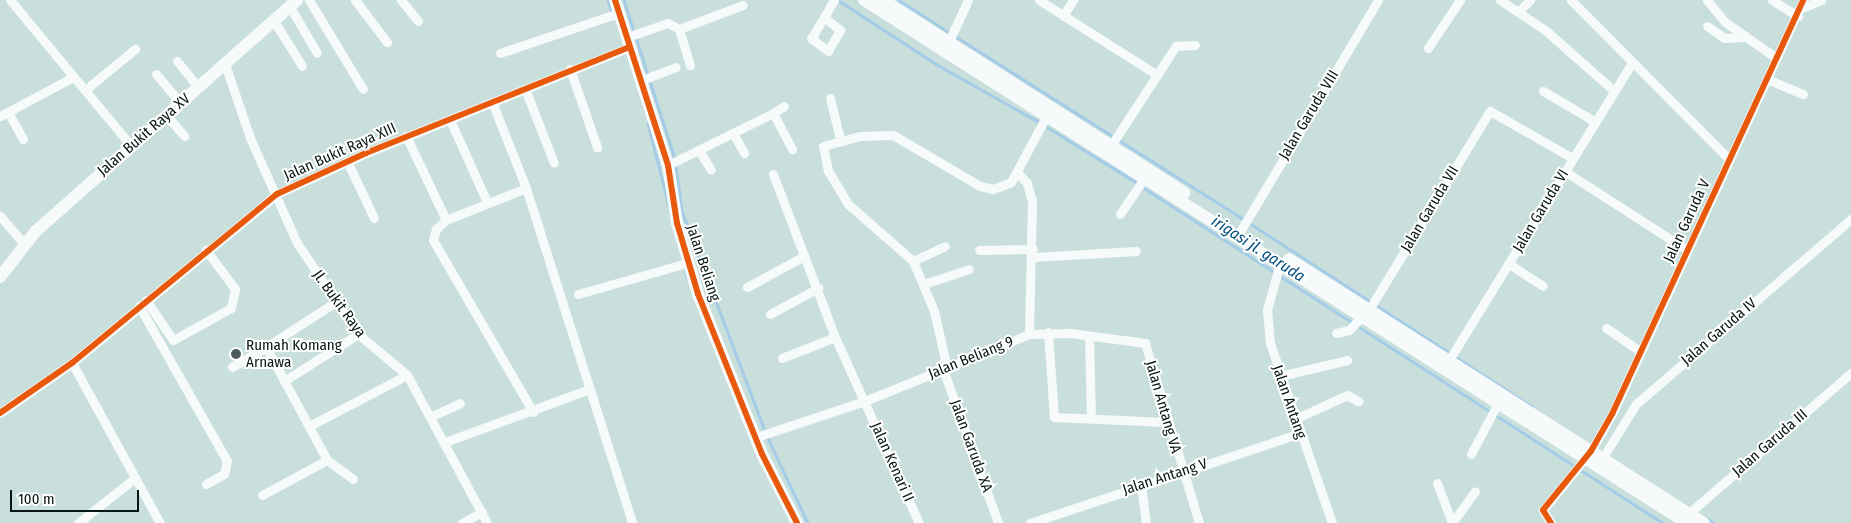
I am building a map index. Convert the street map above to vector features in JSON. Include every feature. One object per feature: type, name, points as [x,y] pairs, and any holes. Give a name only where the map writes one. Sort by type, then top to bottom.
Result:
[{"type":"main road","name":"Jalan Beliang","points":[[615,0],[668,165],[687,262],[756,437],[797,523]]},
{"type":"main road","points":[[864,0],[1044,123],[1143,180],[1241,230],[1360,319]]},
{"type":"main road","points":[[883,0],[1112,144],[1143,180],[1276,270],[1360,319],[1447,363],[1582,461]]},
{"type":"main road","name":"Jalan Bukit Raya XV","points":[[0,277],[25,245],[131,146],[294,3]]},
{"type":"main road","points":[[1447,363],[1493,411],[1582,461],[1600,462],[1688,518],[1704,523]]},
{"type":"street","points":[[10,0],[131,146]]},
{"type":"street","points":[[309,0],[363,89]]},
{"type":"street","points":[[355,0],[387,42]]},
{"type":"street","points":[[401,0],[418,21]]},
{"type":"street","points":[[824,17],[834,0]]},
{"type":"street","points":[[949,41],[968,0]]},
{"type":"street","points":[[1039,0],[1157,75]]},
{"type":"street","points":[[1063,16],[1073,0]]},
{"type":"street","name":"Jalan Garuda VIII","points":[[1241,230],[1378,0]]},
{"type":"street","points":[[1428,48],[1460,0]]},
{"type":"street","points":[[1500,0],[1519,11],[1613,90]]},
{"type":"street","points":[[1519,11],[1530,0]]},
{"type":"street","points":[[1571,0],[1729,159]]},
{"type":"street","points":[[1707,0],[1743,37],[1775,56]]},
{"type":"street","points":[[1772,0],[1800,8],[1821,0]]},
{"type":"street","points":[[294,3],[317,53]]},
{"type":"street","points":[[690,65],[679,29],[743,5]]},
{"type":"street","name":"Jalan Garuda V","points":[[1551,523],[1543,510],[1582,461],[1640,351],[1767,79],[1775,56],[1800,8]]},
{"type":"street","points":[[500,53],[619,13]]},
{"type":"street","points":[[274,21],[302,66]]},
{"type":"street","name":"Jalan Bukit Raya XIII","points":[[0,413],[72,363],[206,250],[277,194],[347,161],[570,69],[668,23],[679,29]]},
{"type":"street","points":[[1707,26],[1724,38],[1743,37]]},
{"type":"street","points":[[1112,144],[1176,46],[1195,45]]},
{"type":"street","points":[[85,90],[135,49]]},
{"type":"street","points":[[177,61],[198,87]]},
{"type":"street","name":"Jalan Garuda VI","points":[[1447,363],[1566,172],[1572,158],[1613,90],[1632,63]]},
{"type":"street","name":"Jl. Bukit Raya","points":[[225,64],[250,138],[277,194],[297,244],[334,302],[358,334],[407,375],[445,442],[487,523]]},
{"type":"street","points":[[642,80],[676,67]]},
{"type":"street","points":[[570,69],[597,146]]},
{"type":"street","points":[[156,74],[180,103]]},
{"type":"street","points":[[24,139],[4,114],[72,77]]},
{"type":"street","points":[[1767,79],[1803,94]]},
{"type":"street","points":[[525,88],[554,163]]},
{"type":"street","points":[[1543,91],[1594,121]]},
{"type":"street","points":[[830,98],[840,139],[897,136],[988,189],[1008,184],[1017,172],[1044,123]]},
{"type":"street","points":[[492,102],[526,188],[632,523]]},
{"type":"street","points":[[668,165],[784,106]]},
{"type":"street","name":"Jalan Garuda VII","points":[[1360,319],[1490,111],[1572,158]]},
{"type":"street","points":[[773,113],[792,149]]},
{"type":"street","points":[[166,115],[184,136]]},
{"type":"street","points":[[450,120],[487,202]]},
{"type":"street","points":[[733,133],[744,153]]},
{"type":"street","points":[[406,136],[446,220]]},
{"type":"street","name":"Jalan Garuda XA","points":[[840,139],[824,144],[822,151],[841,194],[913,261],[924,284],[945,368],[998,523]]},
{"type":"street","points":[[699,150],[711,170]]},
{"type":"street","points":[[347,161],[374,218]]},
{"type":"street","name":"Jalan Beliang 9","points":[[756,437],[865,401],[1029,334],[1033,253],[1032,201],[1027,183],[1017,172]]},
{"type":"street","points":[[1566,172],[1687,250]]},
{"type":"street","name":"Jalan Kenari II","points":[[773,174],[818,288],[835,337],[919,523]]},
{"type":"street","points":[[1120,214],[1143,180]]},
{"type":"street","points":[[526,188],[446,220],[436,230],[433,240],[533,412]]},
{"type":"street","points":[[0,216],[25,245]]},
{"type":"street","name":"Jalan Garuda IV","points":[[1600,462],[1636,404],[1851,219]]},
{"type":"street","points":[[913,261],[945,246]]},
{"type":"street","points":[[142,303],[173,340],[231,308],[235,289],[206,250]]},
{"type":"street","points":[[979,250],[1033,253],[1136,251]]},
{"type":"street","points":[[747,287],[804,256]]},
{"type":"street","points":[[578,294],[687,262]]},
{"type":"street","points":[[1509,264],[1543,286]]},
{"type":"street","points":[[924,284],[969,269]]},
{"type":"street","name":"Jalan Antang","points":[[1276,270],[1267,320],[1280,376],[1332,523]]},
{"type":"street","points":[[770,314],[818,288]]},
{"type":"street","points":[[232,366],[266,348],[334,302]]},
{"type":"street","points":[[142,303],[227,461],[227,470],[206,484]]},
{"type":"street","points":[[1336,333],[1360,319]]},
{"type":"street","points":[[1606,328],[1640,351]]},
{"type":"street","points":[[1029,334],[1048,332],[1089,337],[1091,418]]},
{"type":"street","points":[[1048,332],[1052,413],[1058,419],[1091,418],[1165,422]]},
{"type":"street","points":[[284,381],[358,334]]},
{"type":"street","points":[[782,358],[835,337]]},
{"type":"street","name":"Jalan Antang VA","points":[[1089,337],[1145,344],[1165,422],[1198,523]]},
{"type":"street","points":[[266,348],[327,460],[353,479]]},
{"type":"street","points":[[1280,376],[1347,360]]},
{"type":"street","points":[[72,363],[160,523]]},
{"type":"street","name":"Jalan Garuda III","points":[[1688,518],[1851,373]]},
{"type":"street","points":[[309,426],[407,375]]},
{"type":"street","points":[[445,442],[533,412],[590,389]]},
{"type":"street","points":[[1295,419],[1349,395],[1358,401]]},
{"type":"street","points":[[430,417],[460,403]]},
{"type":"street","points":[[1471,454],[1493,411]]},
{"type":"street","name":"Jalan Antang V","points":[[1030,523],[1046,520],[1140,484],[1300,433]]},
{"type":"street","points":[[262,494],[327,460]]},
{"type":"street","points":[[78,523],[135,478]]},
{"type":"street","points":[[1437,483],[1452,523]]},
{"type":"street","points":[[1140,484],[1146,523]]},
{"type":"street","points":[[1452,523],[1475,490]]},
{"type":"street","points":[[462,523],[482,512]]},
{"type":"waterway","points":[[608,0],[612,13]]},
{"type":"waterway","points":[[624,0],[675,159]]},
{"type":"waterway","name":"irigasi jl. garuda","points":[[838,0],[936,64],[1039,122]]},
{"type":"waterway","points":[[899,0],[950,33]]},
{"type":"waterway","points":[[955,36],[1243,219]]},
{"type":"waterway","points":[[648,123],[687,277]]},
{"type":"waterway","name":"irigasi jl. garuda","points":[[1044,125],[1137,183]]},
{"type":"waterway","points":[[676,165],[682,211],[765,431]]},
{"type":"waterway","name":"irigasi jl. garuda","points":[[1141,186],[1663,523]]},
{"type":"waterway","points":[[1248,222],[1533,407]]},
{"type":"waterway","points":[[767,436],[808,523]]},
{"type":"waterway","points":[[1708,519],[1714,523]]},
{"type":"cycle path","points":[[615,0],[668,165],[677,223],[698,294],[762,454],[797,523]]},
{"type":"cycle path","points":[[1551,523],[1543,510],[1591,451],[1612,414],[1803,0]]},
{"type":"cycle path","points":[[0,413],[72,363],[277,194],[366,153],[630,47]]},
{"type":"place","name":"Rumah Komang Arnawa","points":[[236,354]]}]
